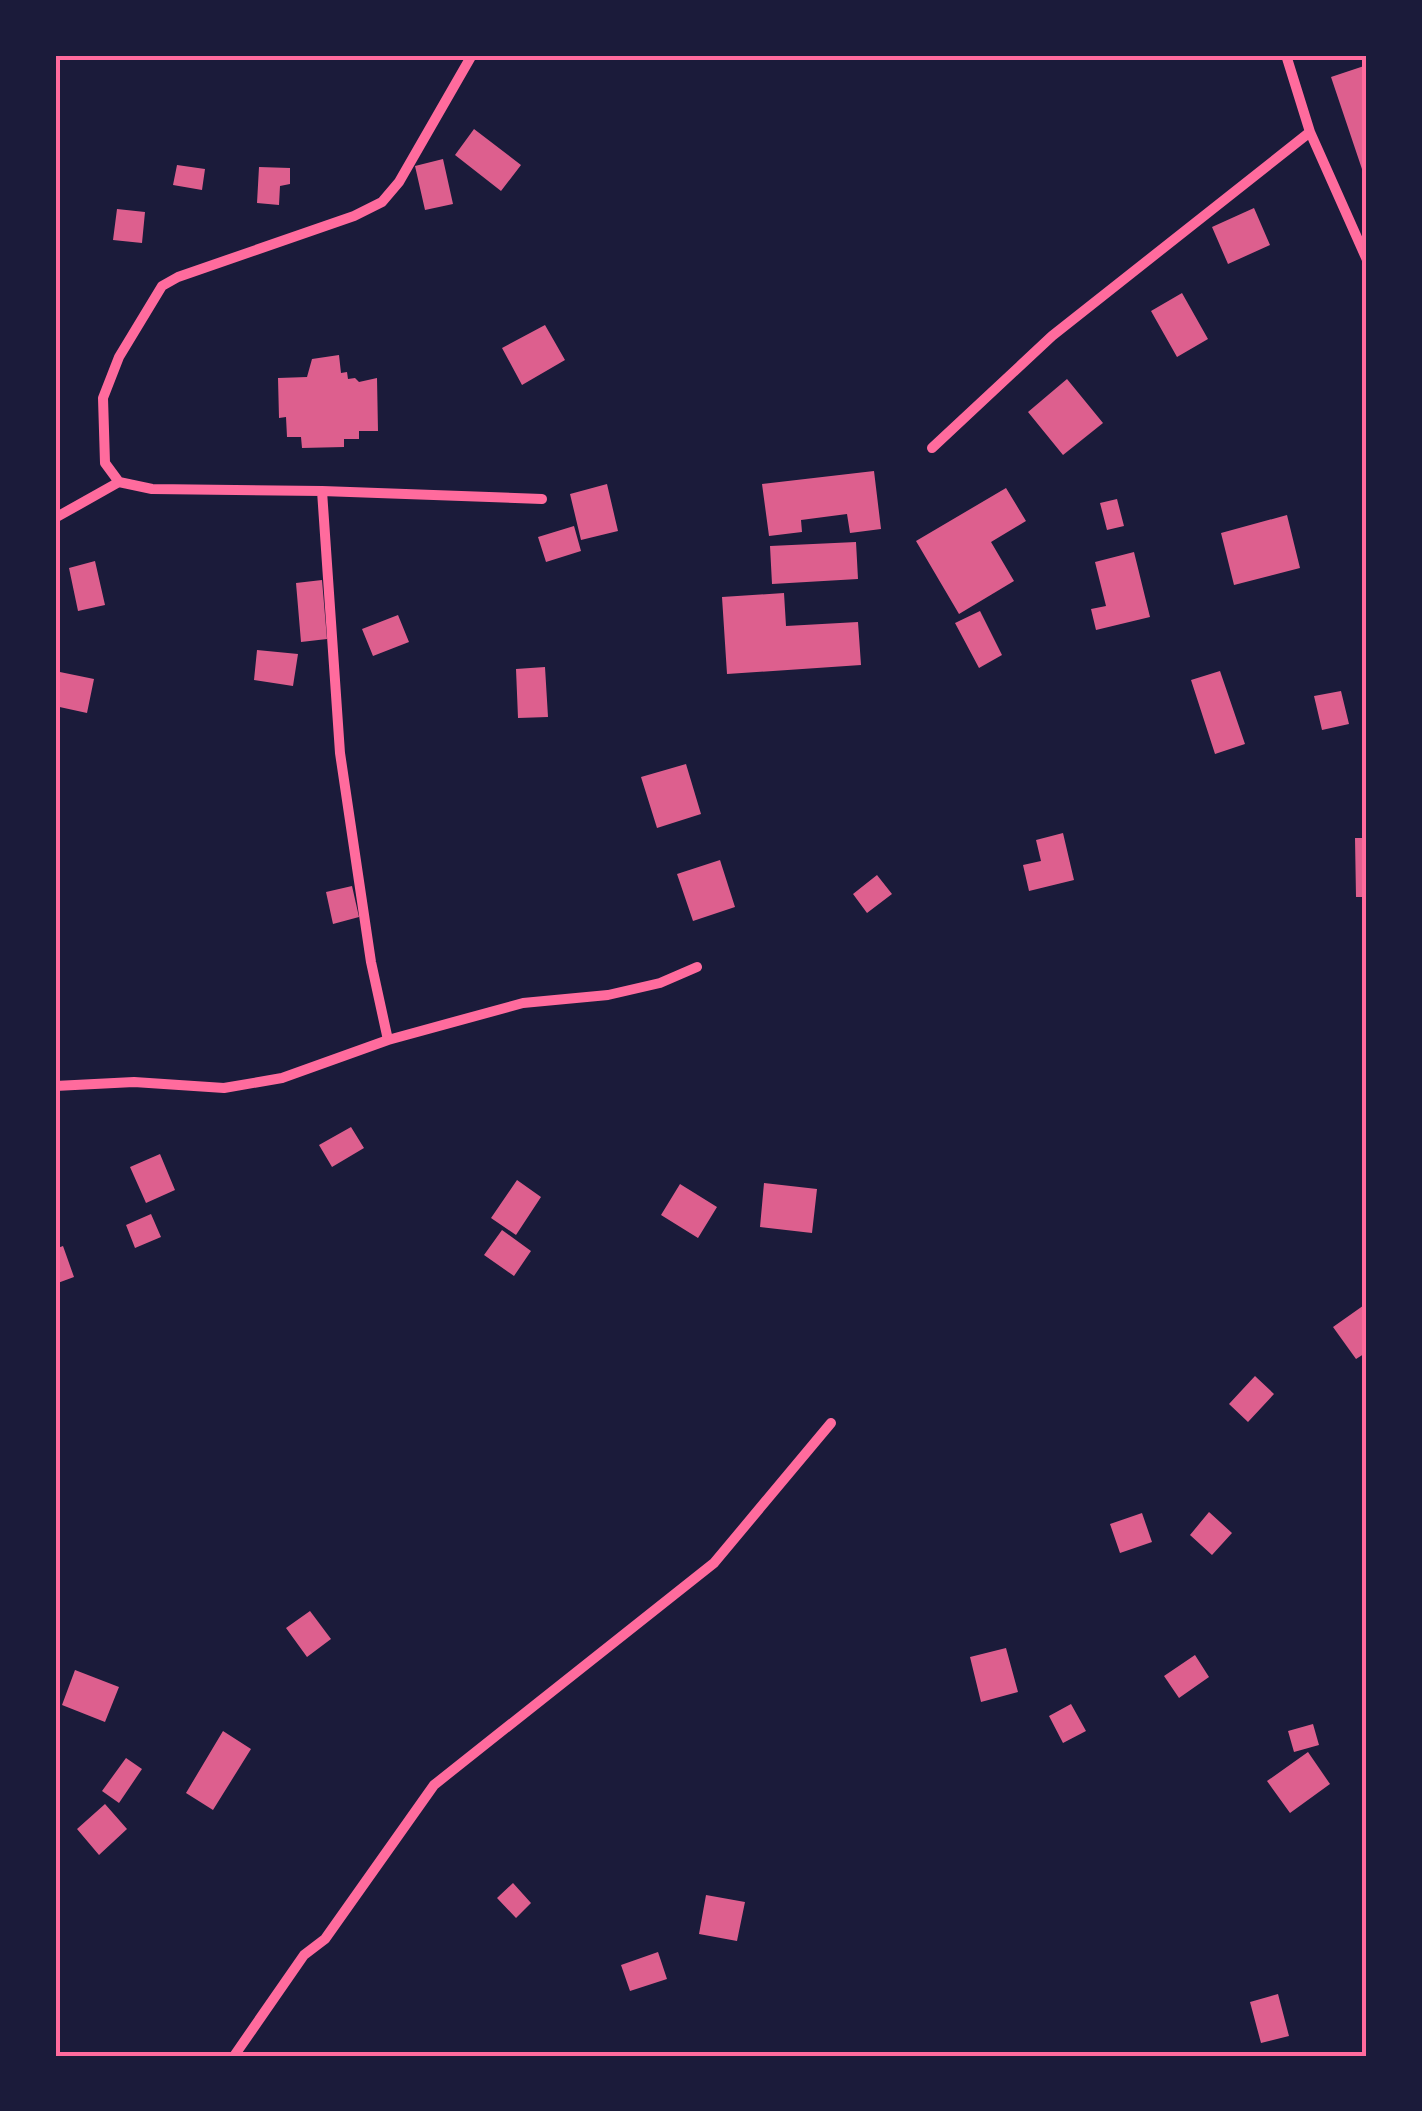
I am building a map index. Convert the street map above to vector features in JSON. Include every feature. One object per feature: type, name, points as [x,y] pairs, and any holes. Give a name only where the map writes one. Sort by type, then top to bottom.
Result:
[{"type":"street","points":[[119,482],[105,463],[104,398],[119,357],[162,286],[354,216],[382,202],[399,182],[472,55]]},
{"type":"street","points":[[1286,55],[1310,132],[1367,260]]},
{"type":"street","points":[[932,448],[1052,336],[1310,132]]},
{"type":"street","points":[[55,518],[119,482],[152,489],[542,498]]},
{"type":"street","points":[[322,492],[340,752],[370,962],[388,1040]]},
{"type":"street","points":[[55,1086],[134,1082],[224,1088],[282,1078],[388,1040],[523,1004],[660,983],[698,966]]},
{"type":"street","points":[[234,2056],[304,1955],[325,1939],[434,1785],[714,1563],[830,1423]]},
{"type":"building","points":[[1367,65],[1367,181],[1366,181],[1331,77]]},
{"type":"building","points":[[474,129],[521,165],[501,191],[455,155]]},
{"type":"building","points":[[443,159],[453,204],[425,210],[415,166]]},
{"type":"building","points":[[177,165],[205,169],[202,190],[173,185]]},
{"type":"building","points":[[259,167],[290,168],[290,184],[280,186],[279,205],[257,203]]},
{"type":"building","points":[[1254,208],[1270,245],[1228,264],[1212,227]]},
{"type":"building","points":[[117,209],[145,212],[142,243],[113,240]]},
{"type":"building","points":[[1182,293],[1208,339],[1177,357],[1151,311]]},
{"type":"building","points":[[545,325],[565,360],[522,385],[502,348]]},
{"type":"building","points":[[339,355],[341,373],[347,372],[348,379],[359,382],[377,378],[378,431],[359,431],[359,439],[344,439],[344,447],[302,448],[301,437],[287,437],[286,417],[279,418],[278,378],[307,377],[312,359]]},
{"type":"building","points":[[1067,379],[1103,423],[1063,455],[1028,412]]},
{"type":"building","points":[[874,471],[881,529],[850,533],[847,514],[801,520],[802,532],[769,536],[762,484]]},
{"type":"building","points":[[607,484],[618,531],[581,540],[570,494]]},
{"type":"building","points":[[1006,488],[1026,521],[991,542],[1014,581],[959,614],[916,541]]},
{"type":"building","points":[[1117,499],[1124,526],[1107,530],[1100,503]]},
{"type":"building","points":[[1287,515],[1300,568],[1234,585],[1221,533]]},
{"type":"building","points":[[574,526],[581,551],[546,562],[538,537]]},
{"type":"building","points":[[856,542],[858,579],[772,584],[770,546]]},
{"type":"building","points":[[1134,552],[1150,617],[1096,630],[1091,609],[1106,606],[1095,562]]},
{"type":"building","points":[[95,561],[105,605],[78,611],[69,568]]},
{"type":"building","points":[[322,580],[327,639],[301,642],[296,583]]},
{"type":"building","points":[[784,593],[786,626],[858,622],[861,665],[727,674],[722,597]]},
{"type":"building","points":[[980,611],[1002,655],[979,668],[955,623]]},
{"type":"building","points":[[398,615],[409,642],[373,656],[362,629]]},
{"type":"building","points":[[257,650],[298,654],[293,686],[254,680]]},
{"type":"building","points":[[545,667],[548,717],[518,718],[516,669]]},
{"type":"building","points":[[55,671],[94,679],[87,713],[55,706]]},
{"type":"building","points":[[1220,671],[1245,744],[1215,754],[1191,680]]},
{"type":"building","points":[[1341,691],[1349,724],[1322,730],[1314,696]]},
{"type":"building","points":[[686,764],[701,814],[657,828],[641,777]]},
{"type":"building","points":[[1063,833],[1074,880],[1029,891],[1023,865],[1041,861],[1036,840]]},
{"type":"building","points":[[1355,838],[1367,838],[1367,897],[1356,897]]},
{"type":"building","points":[[720,860],[735,907],[693,921],[677,874]]},
{"type":"building","points":[[877,875],[892,894],[867,913],[853,894]]},
{"type":"building","points":[[352,886],[359,917],[333,924],[326,892]]},
{"type":"building","points":[[351,1127],[364,1148],[332,1167],[319,1145]]},
{"type":"building","points":[[160,1154],[175,1190],[146,1203],[130,1167]]},
{"type":"building","points":[[517,1180],[541,1197],[516,1235],[491,1218]]},
{"type":"building","points":[[764,1183],[817,1189],[812,1233],[760,1227]]},
{"type":"building","points":[[680,1184],[717,1207],[698,1238],[661,1215]]},
{"type":"building","points":[[151,1214],[161,1237],[135,1248],[126,1225]]},
{"type":"building","points":[[502,1230],[531,1251],[514,1276],[484,1255]]},
{"type":"building","points":[[63,1246],[74,1277],[55,1284],[55,1249]]},
{"type":"building","points":[[1367,1303],[1367,1352],[1356,1359],[1333,1327]]},
{"type":"building","points":[[1255,1376],[1274,1394],[1248,1422],[1229,1404]]},
{"type":"building","points":[[1209,1512],[1232,1533],[1212,1555],[1190,1535]]},
{"type":"building","points":[[1142,1513],[1152,1542],[1120,1553],[1110,1524]]},
{"type":"building","points":[[310,1611],[331,1639],[307,1657],[286,1628]]},
{"type":"building","points":[[1006,1648],[1018,1692],[981,1702],[970,1657]]},
{"type":"building","points":[[1195,1655],[1209,1677],[1179,1698],[1164,1676]]},
{"type":"building","points":[[75,1670],[119,1687],[105,1722],[62,1705]]},
{"type":"building","points":[[1071,1704],[1086,1731],[1063,1743],[1049,1716]]},
{"type":"building","points":[[1313,1724],[1319,1745],[1294,1752],[1288,1731]]},
{"type":"building","points":[[223,1731],[251,1749],[213,1810],[186,1793]]},
{"type":"building","points":[[1308,1752],[1330,1784],[1290,1813],[1267,1781]]},
{"type":"building","points":[[126,1758],[142,1769],[119,1803],[102,1791]]},
{"type":"building","points":[[105,1804],[127,1829],[99,1855],[77,1829]]},
{"type":"building","points":[[513,1883],[531,1903],[516,1918],[497,1898]]},
{"type":"building","points":[[706,1895],[745,1902],[737,1941],[699,1934]]},
{"type":"building","points":[[658,1952],[667,1979],[630,1991],[621,1965]]},
{"type":"building","points":[[1278,1994],[1289,2036],[1261,2043],[1250,2002]]}]
